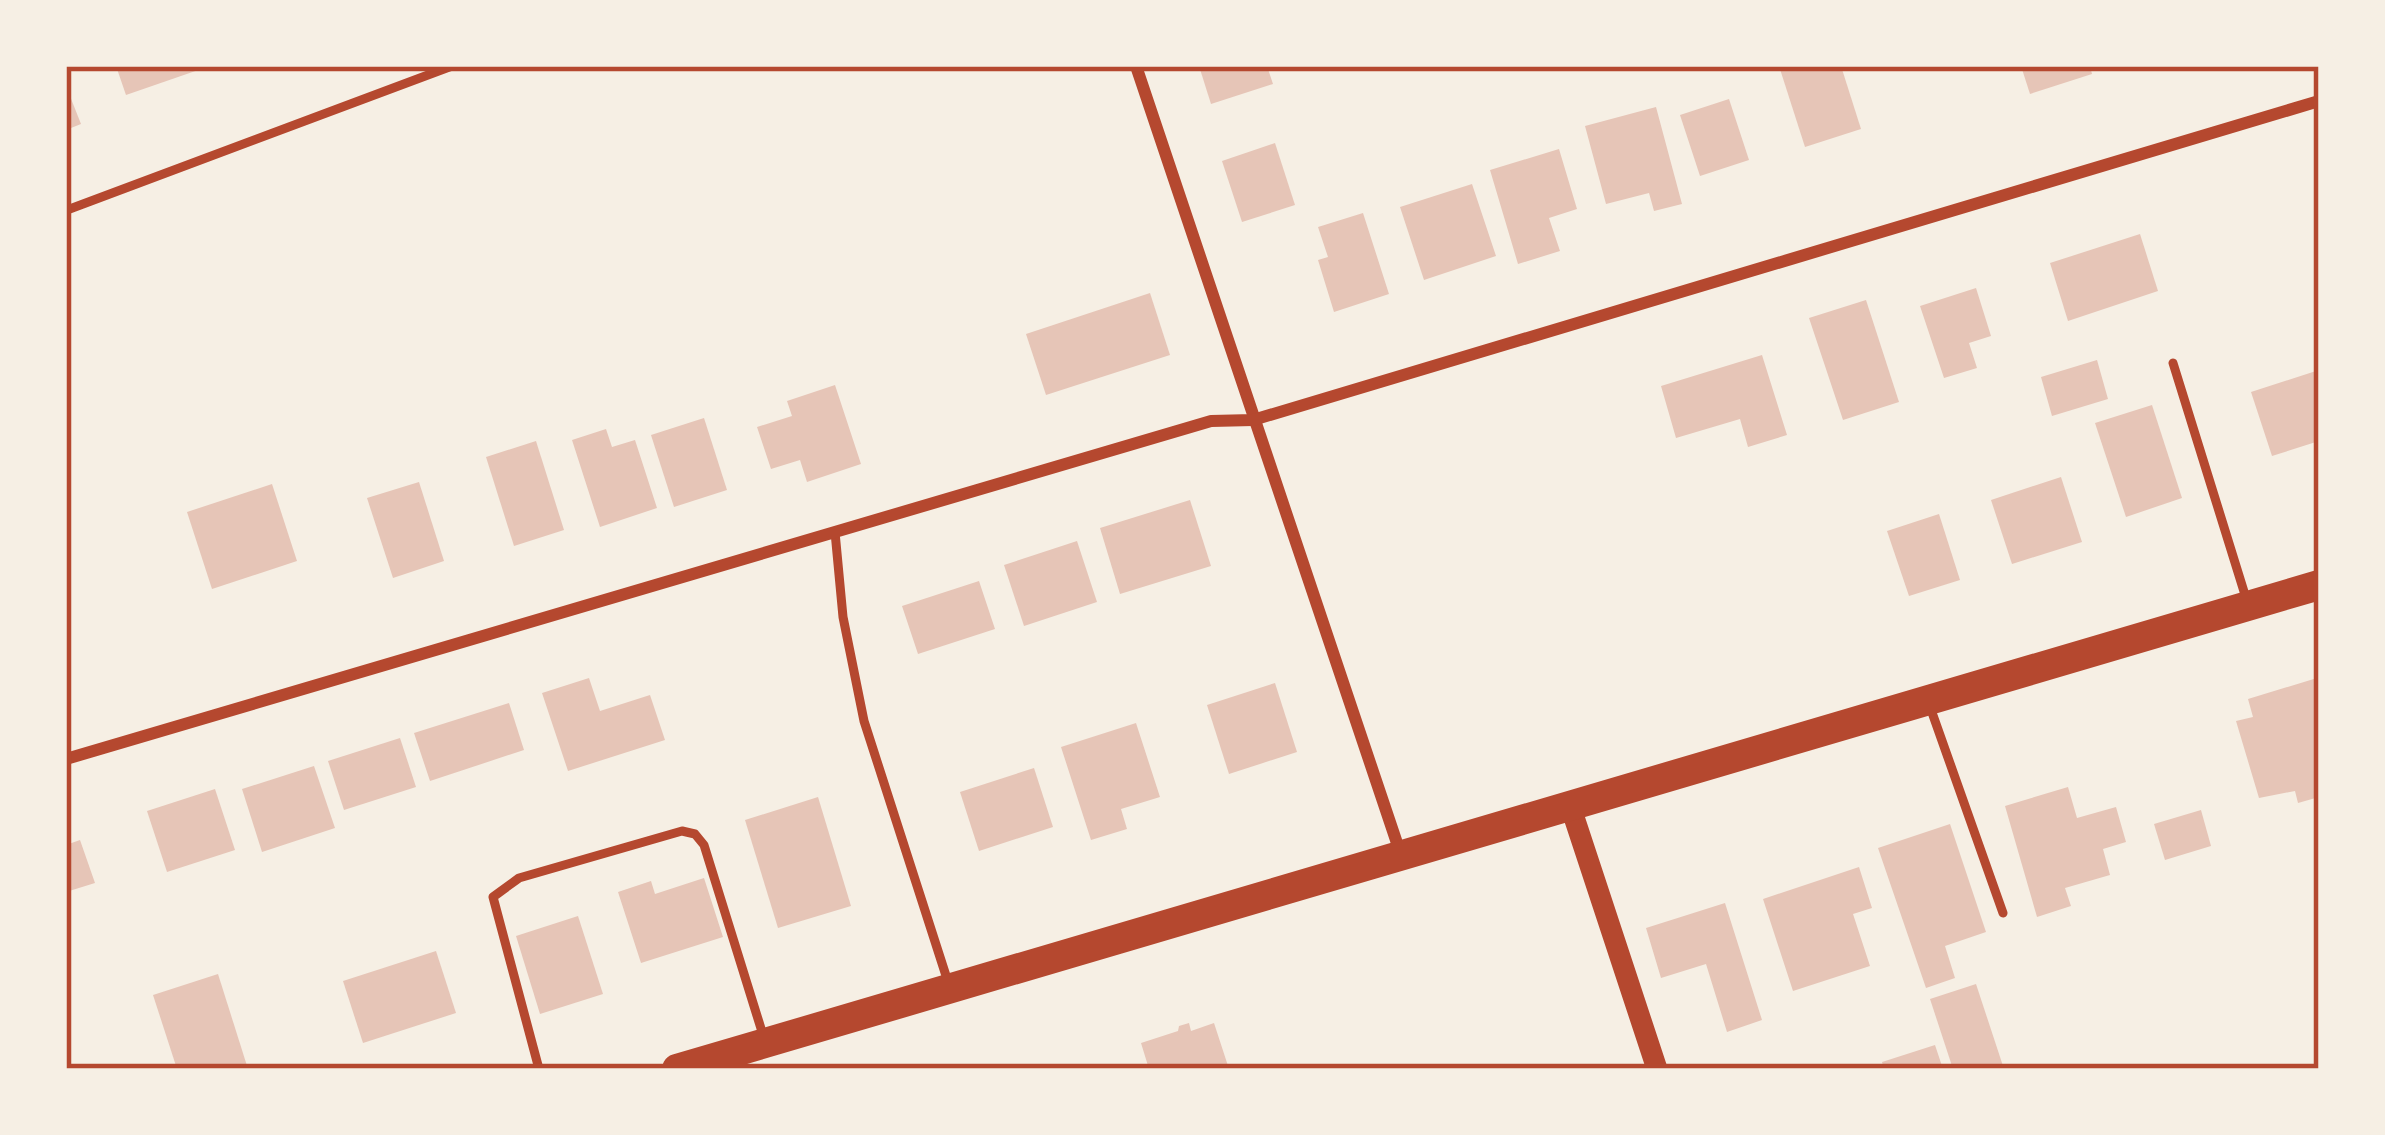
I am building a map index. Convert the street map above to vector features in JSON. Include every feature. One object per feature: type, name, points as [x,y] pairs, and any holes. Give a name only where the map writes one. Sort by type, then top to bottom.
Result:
[{"type":"main road","points":[[677,1069],[2319,585]]},
{"type":"street","points":[[1136,66],[1401,855]]},
{"type":"street","points":[[66,759],[1211,422],[1253,420],[2319,101]]},
{"type":"street","points":[[1570,805],[1658,1069]]},
{"type":"lane","points":[[67,210],[452,66]]},
{"type":"lane","points":[[2173,363],[2248,605]]},
{"type":"lane","points":[[835,532],[843,617],[864,721],[950,988]]},
{"type":"lane","points":[[1927,699],[2003,913]]},
{"type":"lane","points":[[539,1069],[494,897],[519,878],[682,831],[695,834],[704,845],[766,1043]]},
{"type":"building","points":[[116,66],[207,66],[207,67],[126,95]]},
{"type":"building","points":[[1199,66],[1267,66],[1273,84],[1211,104]]},
{"type":"building","points":[[1779,66],[1841,66],[1861,129],[1805,147]]},
{"type":"building","points":[[2021,66],[2090,66],[2092,74],[2030,94]]},
{"type":"building","points":[[66,86],[81,124],[66,130]]},
{"type":"building","points":[[1729,99],[1749,160],[1700,176],[1680,115]]},
{"type":"building","points":[[1656,107],[1682,204],[1654,211],[1649,193],[1606,204],[1585,126]]},
{"type":"building","points":[[1275,143],[1295,205],[1242,222],[1222,161]]},
{"type":"building","points":[[1559,149],[1577,209],[1549,218],[1560,251],[1518,264],[1490,170]]},
{"type":"building","points":[[1472,184],[1496,256],[1424,280],[1400,207]]},
{"type":"building","points":[[1363,213],[1389,294],[1334,312],[1318,260],[1328,257],[1318,227]]},
{"type":"building","points":[[2140,234],[2158,291],[2068,321],[2050,263]]},
{"type":"building","points":[[1976,288],[1991,336],[1969,343],[1977,368],[1944,378],[1920,306]]},
{"type":"building","points":[[1150,293],[1170,355],[1046,395],[1026,334]]},
{"type":"building","points":[[1866,300],[1899,402],[1843,420],[1809,318]]},
{"type":"building","points":[[1762,355],[1787,435],[1748,447],[1740,419],[1676,438],[1661,386]]},
{"type":"building","points":[[2097,360],[2108,399],[2052,416],[2041,377]]},
{"type":"building","points":[[2319,370],[2319,441],[2272,456],[2251,392]]},
{"type":"building","points":[[835,385],[861,464],[807,482],[800,460],[771,469],[757,427],[792,416],[787,401]]},
{"type":"building","points":[[2152,405],[2182,498],[2126,517],[2095,423]]},
{"type":"building","points":[[704,418],[727,490],[674,507],[651,435]]},
{"type":"building","points":[[606,429],[612,447],[635,440],[657,508],[600,527],[572,440]]},
{"type":"building","points":[[536,441],[564,530],[514,546],[486,457]]},
{"type":"building","points":[[2061,477],[2082,542],[2012,564],[1991,500]]},
{"type":"building","points":[[419,482],[444,561],[393,578],[367,498]]},
{"type":"building","points":[[272,484],[297,561],[212,589],[187,512]]},
{"type":"building","points":[[1190,500],[1211,566],[1120,594],[1100,528]]},
{"type":"building","points":[[1939,514],[1960,580],[1909,596],[1887,531]]},
{"type":"building","points":[[1077,541],[1097,602],[1024,626],[1004,565]]},
{"type":"building","points":[[979,581],[995,629],[918,654],[902,606]]},
{"type":"building","points":[[589,678],[600,711],[650,695],[665,740],[568,771],[542,693]]},
{"type":"building","points":[[2317,678],[2319,797],[2298,803],[2295,791],[2259,798],[2236,721],[2253,717],[2248,699]]},
{"type":"building","points":[[1275,683],[1297,752],[1229,774],[1207,705]]},
{"type":"building","points":[[509,703],[524,750],[430,781],[414,733]]},
{"type":"building","points":[[1136,723],[1160,797],[1121,809],[1127,829],[1091,840],[1061,747]]},
{"type":"building","points":[[400,738],[416,787],[344,810],[328,761]]},
{"type":"building","points":[[314,766],[335,828],[262,852],[242,789]]},
{"type":"building","points":[[1034,768],[1053,827],[979,851],[960,792]]},
{"type":"building","points":[[2068,787],[2077,818],[2116,807],[2126,842],[2103,849],[2110,875],[2065,888],[2071,906],[2037,917],[2005,806]]},
{"type":"building","points":[[215,789],[235,850],[167,872],[147,811]]},
{"type":"building","points":[[818,797],[851,906],[778,928],[745,820]]},
{"type":"building","points":[[2201,810],[2211,846],[2165,860],[2154,824]]},
{"type":"building","points":[[1950,824],[1986,932],[1945,946],[1955,978],[1926,988],[1878,848]]},
{"type":"building","points":[[80,840],[95,883],[66,892],[66,845]]},
{"type":"building","points":[[1859,867],[1872,908],[1853,914],[1870,966],[1793,991],[1763,899]]},
{"type":"building","points":[[704,878],[723,937],[641,963],[618,892],[651,881],[655,894]]},
{"type":"building","points":[[1725,903],[1762,1020],[1727,1032],[1706,964],[1661,978],[1646,928]]},
{"type":"building","points":[[578,916],[603,994],[540,1014],[516,936]]},
{"type":"building","points":[[436,951],[456,1013],[363,1043],[343,981]]},
{"type":"building","points":[[218,974],[248,1069],[177,1069],[153,995]]},
{"type":"building","points":[[1976,984],[2004,1069],[1953,1069],[1930,999]]},
{"type":"building","points":[[1189,1023],[1191,1031],[1214,1023],[1229,1069],[1149,1069],[1141,1043]]},
{"type":"building","points":[[1935,1045],[1943,1069],[1884,1069],[1882,1062]]}]
